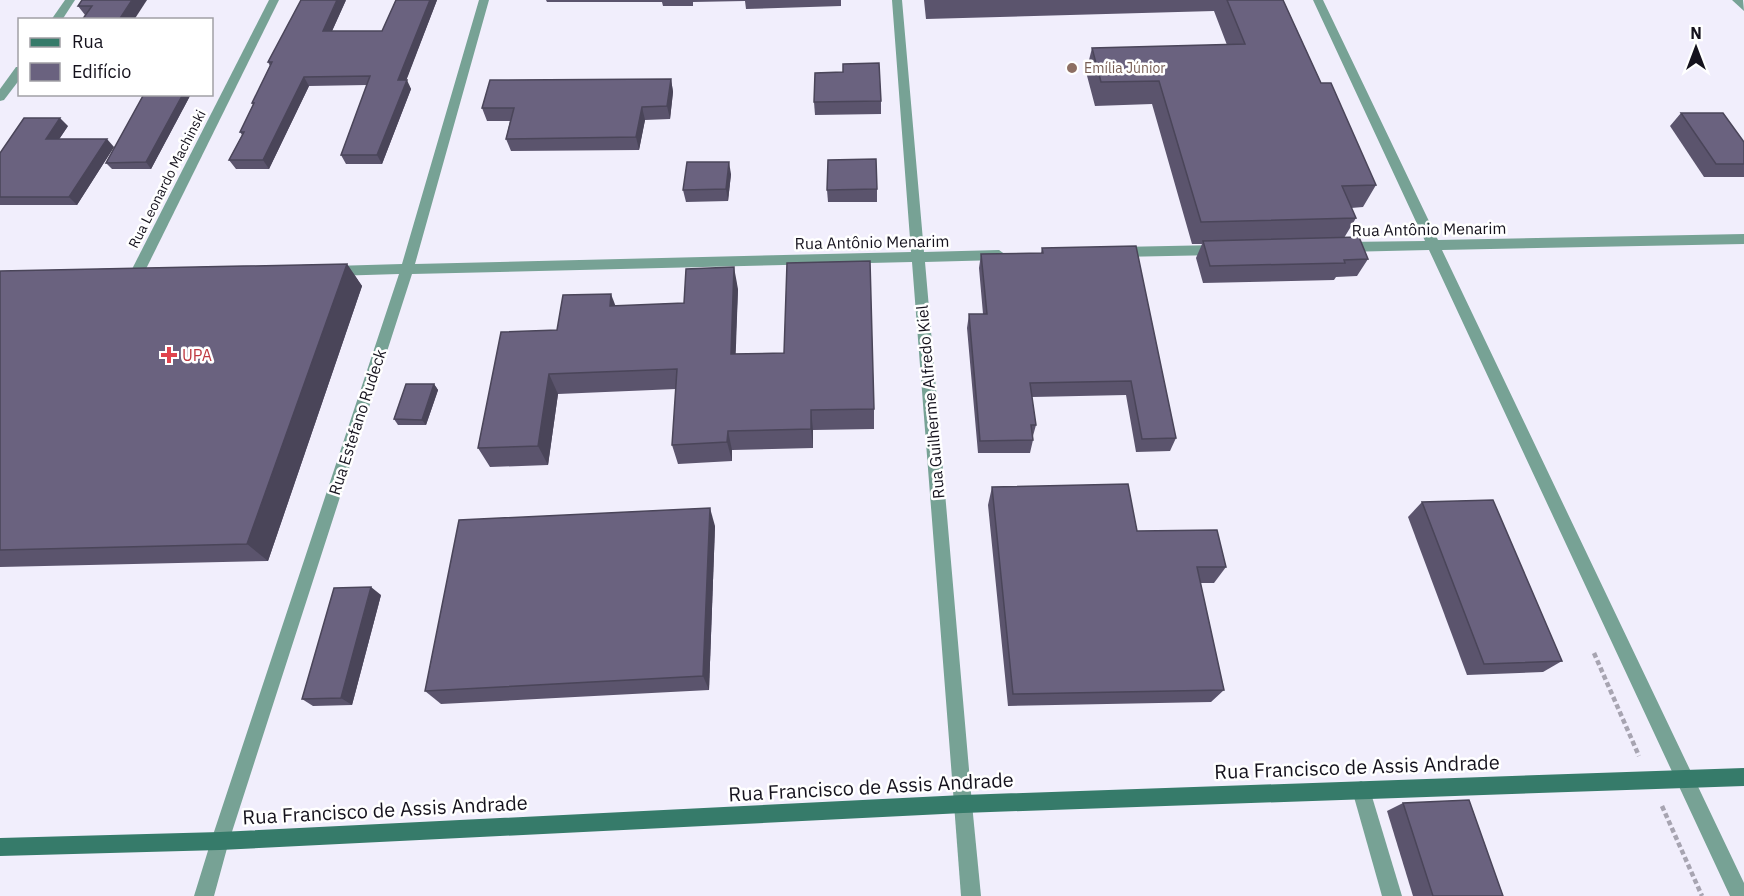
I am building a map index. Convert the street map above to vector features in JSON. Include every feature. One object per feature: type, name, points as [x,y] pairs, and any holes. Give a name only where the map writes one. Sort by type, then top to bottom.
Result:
[{"type":"main road","name":"Rua Francisco de Assis Andrade","points":[[0,847],[220,841],[963,804],[1744,777]]},
{"type":"street","points":[[57,18],[70,0]]},
{"type":"street","name":"Rua Leonardo Machinski","points":[[136,275],[274,0]]},
{"type":"street","name":"Rua Estefano Rudeck","points":[[204,896],[407,270],[484,0]]},
{"type":"street","name":"Rua Guilherme Alfredo Kiel","points":[[897,0],[971,896]]},
{"type":"street","points":[[1318,0],[1740,896]]},
{"type":"street","points":[[1737,0],[1744,8]]},
{"type":"street","points":[[0,98],[18,73]]},
{"type":"street","name":"Rua Antônio Menarim","points":[[1332,247],[1744,239]]},
{"type":"street","points":[[1107,252],[1238,249]]},
{"type":"street","name":"Rua Antônio Menarim","points":[[324,271],[1013,255]]},
{"type":"street","points":[[1361,790],[1392,896]]},
{"type":"path","points":[[1650,779],[1702,896]]},
{"type":"building","points":[[82,0],[132,0],[120,18],[83,18],[92,6],[78,6]]},
{"type":"building","points":[[301,0],[337,0],[323,31],[382,31],[396,0],[430,0],[398,80],[407,80],[377,155],[341,155],[370,76],[304,77],[263,160],[229,160],[244,132],[240,132],[272,62],[268,62]]},
{"type":"building","points":[[1227,0],[1283,0],[1321,83],[1331,83],[1376,185],[1342,186],[1356,218],[1201,222],[1159,81],[1101,82],[1092,48],[1245,44]]},
{"type":"building","points":[[879,63],[881,101],[814,102],[815,73],[843,72],[843,64]]},
{"type":"building","points":[[671,79],[667,106],[642,107],[636,137],[506,139],[514,108],[482,108],[490,80]]},
{"type":"building","points":[[143,96],[182,96],[146,162],[106,163]]},
{"type":"building","points":[[1681,113],[1723,113],[1744,142],[1744,164],[1716,164]]},
{"type":"building","points":[[24,118],[60,118],[46,139],[107,139],[69,197],[0,197],[0,153]]},
{"type":"building","points":[[876,159],[877,189],[827,190],[828,160]]},
{"type":"building","points":[[687,162],[729,162],[726,189],[683,190]]},
{"type":"building","points":[[1359,237],[1368,259],[1344,260],[1345,263],[1210,266],[1203,241]]},
{"type":"building","points":[[1136,246],[1176,438],[1142,439],[1131,381],[1030,383],[1036,425],[1031,425],[1033,440],[980,441],[969,314],[987,314],[981,254],[1043,253],[1042,248]]},
{"type":"building","points":[[870,261],[874,409],[811,410],[811,429],[728,431],[727,442],[672,445],[677,369],[549,374],[538,446],[478,448],[501,332],[557,330],[563,295],[611,294],[610,306],[684,303],[686,269],[734,267],[731,354],[784,353],[787,263]]},
{"type":"building","points":[[347,264],[247,544],[0,550],[0,271]]},
{"type":"building","points":[[406,384],[434,384],[422,420],[394,419]]},
{"type":"building","points":[[1128,484],[1137,531],[1217,530],[1226,567],[1197,567],[1224,690],[1013,694],[992,487]]},
{"type":"building","points":[[1493,500],[1562,661],[1484,664],[1422,502]]},
{"type":"building","points":[[710,508],[703,676],[425,691],[459,520]]},
{"type":"building","points":[[371,587],[341,698],[302,699],[334,588]]},
{"type":"building","points":[[1469,800],[1503,896],[1433,896],[1403,803]]},
{"type":"place","name":"Emília Júnior","points":[[1072,68]]},
{"type":"place","name":"UPA","points":[[169,355]]}]
